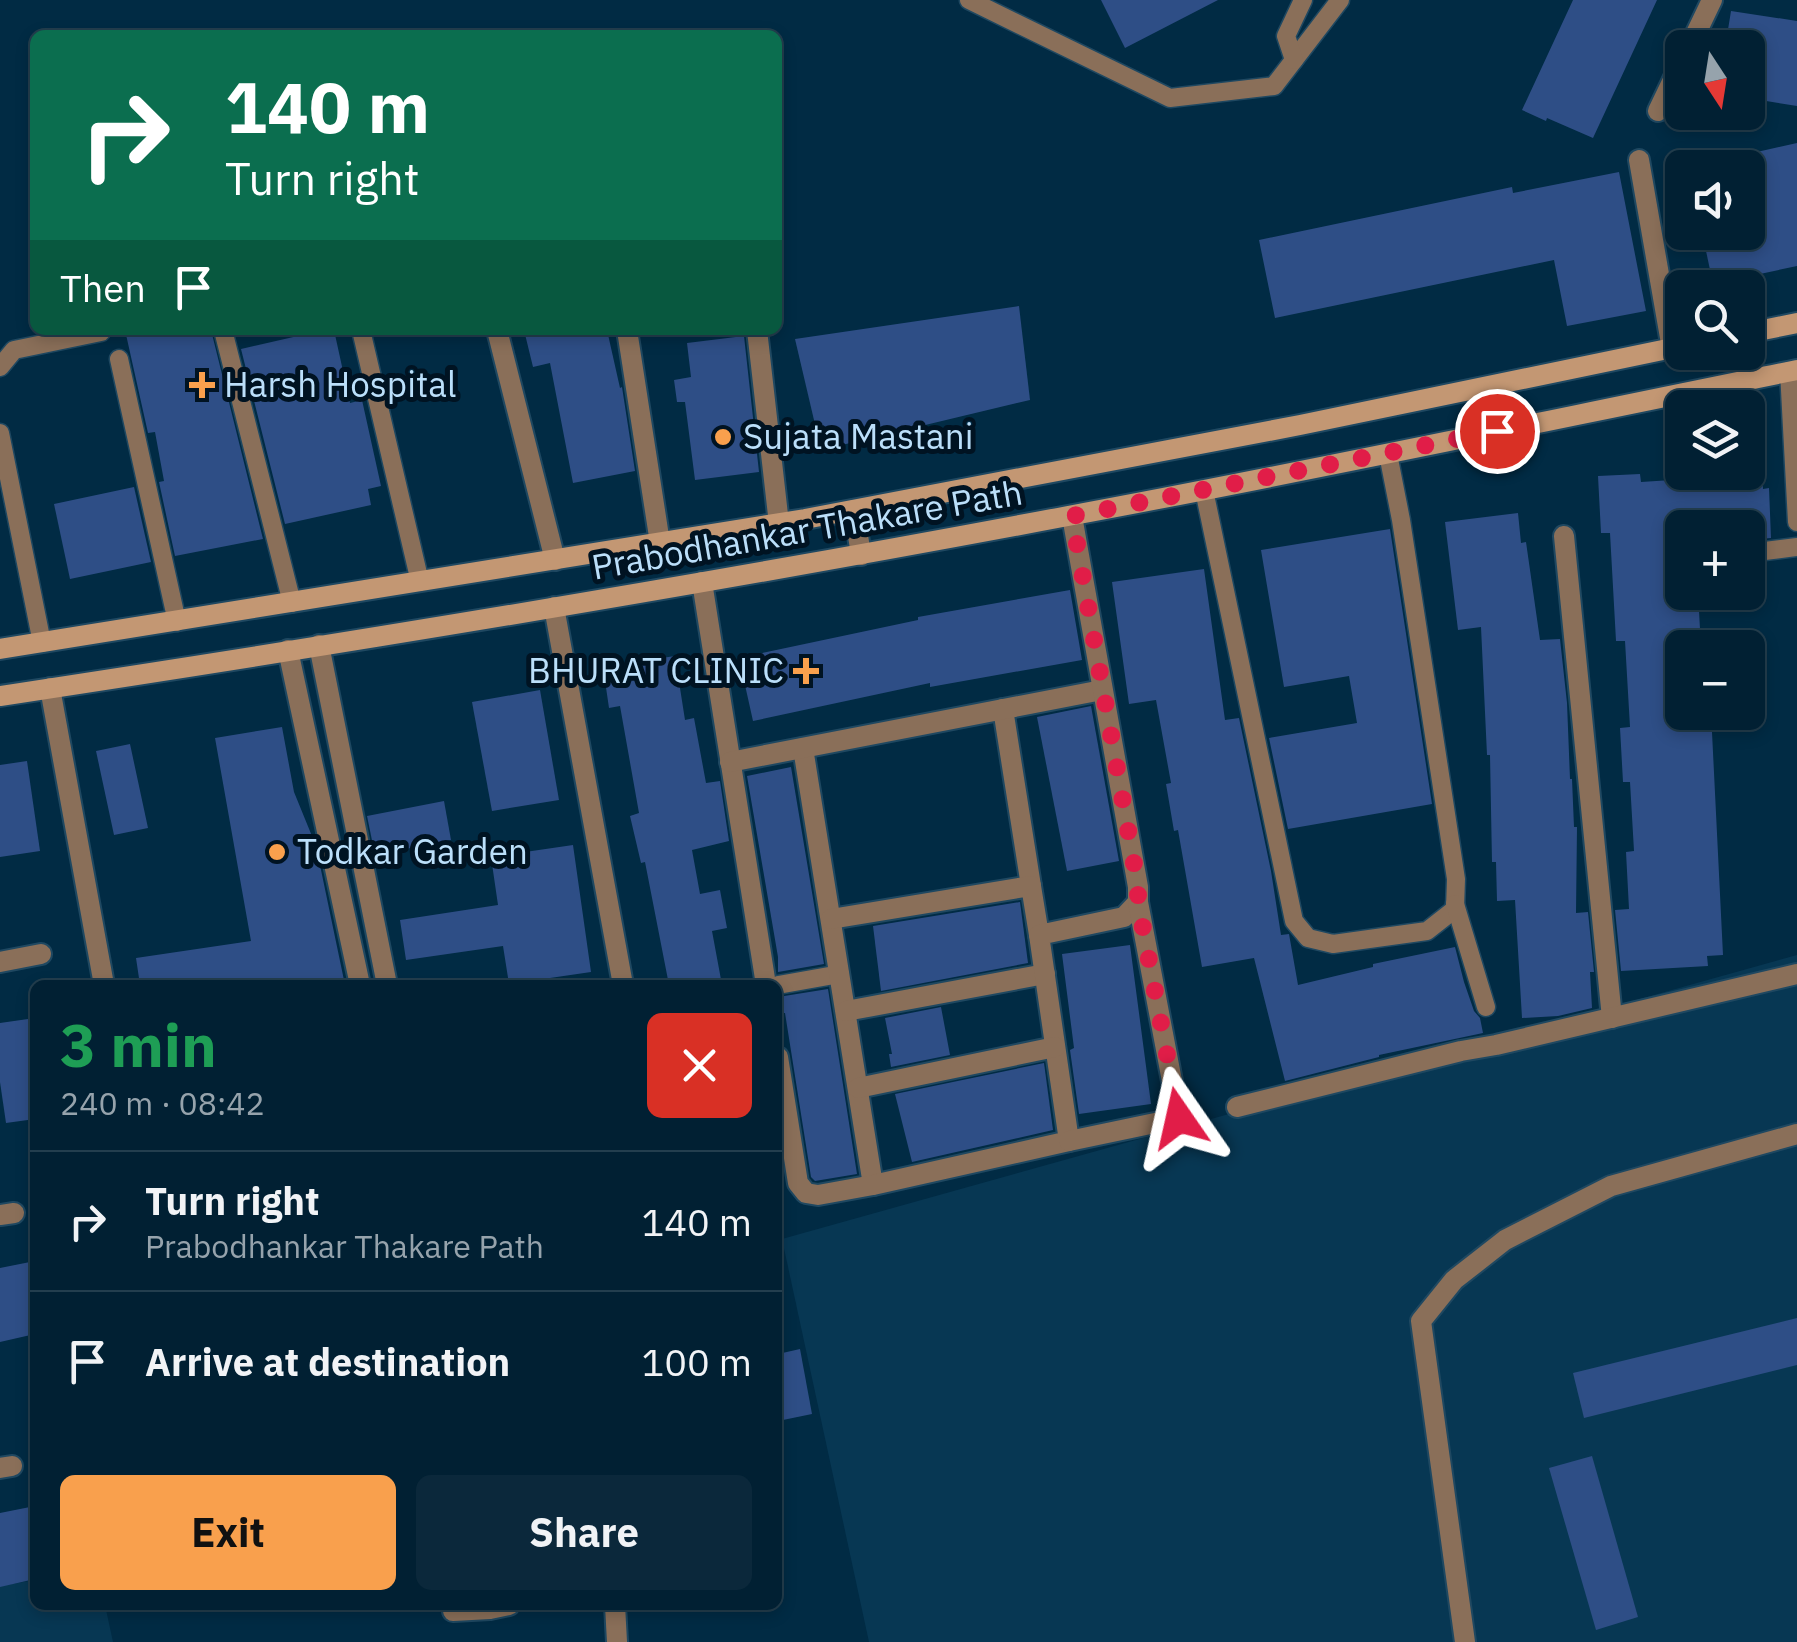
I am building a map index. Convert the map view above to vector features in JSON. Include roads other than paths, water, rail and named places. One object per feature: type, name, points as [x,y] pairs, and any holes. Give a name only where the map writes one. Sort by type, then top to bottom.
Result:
[{"type":"main road","points":[[1765,330],[1797,323]]},
{"type":"main road","name":"Prabodhankar Thakare Path","points":[[0,649],[779,524],[1665,349]]},
{"type":"main road","name":"Prabodhankar Thakare Path","points":[[0,696],[554,607],[1072,516],[1793,370]]},
{"type":"street","points":[[1698,30],[1712,0]]},
{"type":"street","points":[[1658,110],[1665,96]]},
{"type":"street","points":[[1640,160],[1665,286]]},
{"type":"street","points":[[497,335],[555,560]]},
{"type":"street","points":[[628,335],[660,543]]},
{"type":"street","points":[[758,335],[779,524]]},
{"type":"street","points":[[854,510],[861,554]]},
{"type":"street","points":[[782,1082],[798,1183],[806,1193],[818,1195],[1179,1118],[1072,516]]},
{"type":"street","points":[[1564,536],[1612,1018]]},
{"type":"street","points":[[702,582],[765,980]]},
{"type":"street","points":[[554,607],[622,980]]},
{"type":"street","points":[[319,645],[386,980]]},
{"type":"street","points":[[288,650],[359,980]]},
{"type":"street","points":[[50,688],[103,980]]},
{"type":"street","points":[[730,762],[1102,690]]},
{"type":"street","points":[[1003,709],[1070,1141]]},
{"type":"street","points":[[803,748],[873,1186]]},
{"type":"street","points":[[831,919],[1031,886]]},
{"type":"street","points":[[1040,935],[1124,917],[1138,902]]},
{"type":"street","points":[[0,962],[41,954]]},
{"type":"street","points":[[846,1011],[1045,974]]},
{"type":"street","points":[[1237,1107],[1797,974]]},
{"type":"street","points":[[858,1088],[1055,1047]]},
{"type":"street","points":[[1465,1642],[1421,1321],[1454,1280],[1506,1240],[1611,1186],[1797,1134]]},
{"type":"street","points":[[453,1611],[472,1610]]},
{"type":"street","points":[[615,1610],[618,1642]]},
{"type":"lane","points":[[969,0],[1170,98],[1274,86],[1340,0]]},
{"type":"lane","points":[[1294,60],[1286,36],[1303,0]]},
{"type":"lane","points":[[0,366],[14,350],[86,335]]},
{"type":"lane","points":[[224,335],[292,603]]},
{"type":"lane","points":[[361,335],[420,582]]},
{"type":"lane","points":[[119,359],[177,622]]},
{"type":"lane","points":[[1793,370],[1797,522]]},
{"type":"lane","points":[[0,433],[42,643]]},
{"type":"lane","points":[[1204,490],[1294,921],[1308,938],[1333,944],[1426,931],[1454,909],[1456,879],[1388,454]]},
{"type":"lane","points":[[1765,551],[1797,547]]},
{"type":"lane","points":[[1455,904],[1486,1007]]},
{"type":"lane","points":[[782,984],[840,974]]},
{"type":"place","name":"Harsh Hospital","points":[[202,385]]},
{"type":"place","name":"Sujata Mastani","points":[[723,437]]},
{"type":"place","name":"BHURAT CLINIC","points":[[806,671]]},
{"type":"place","name":"Todkar Garden","points":[[277,852]]}]
